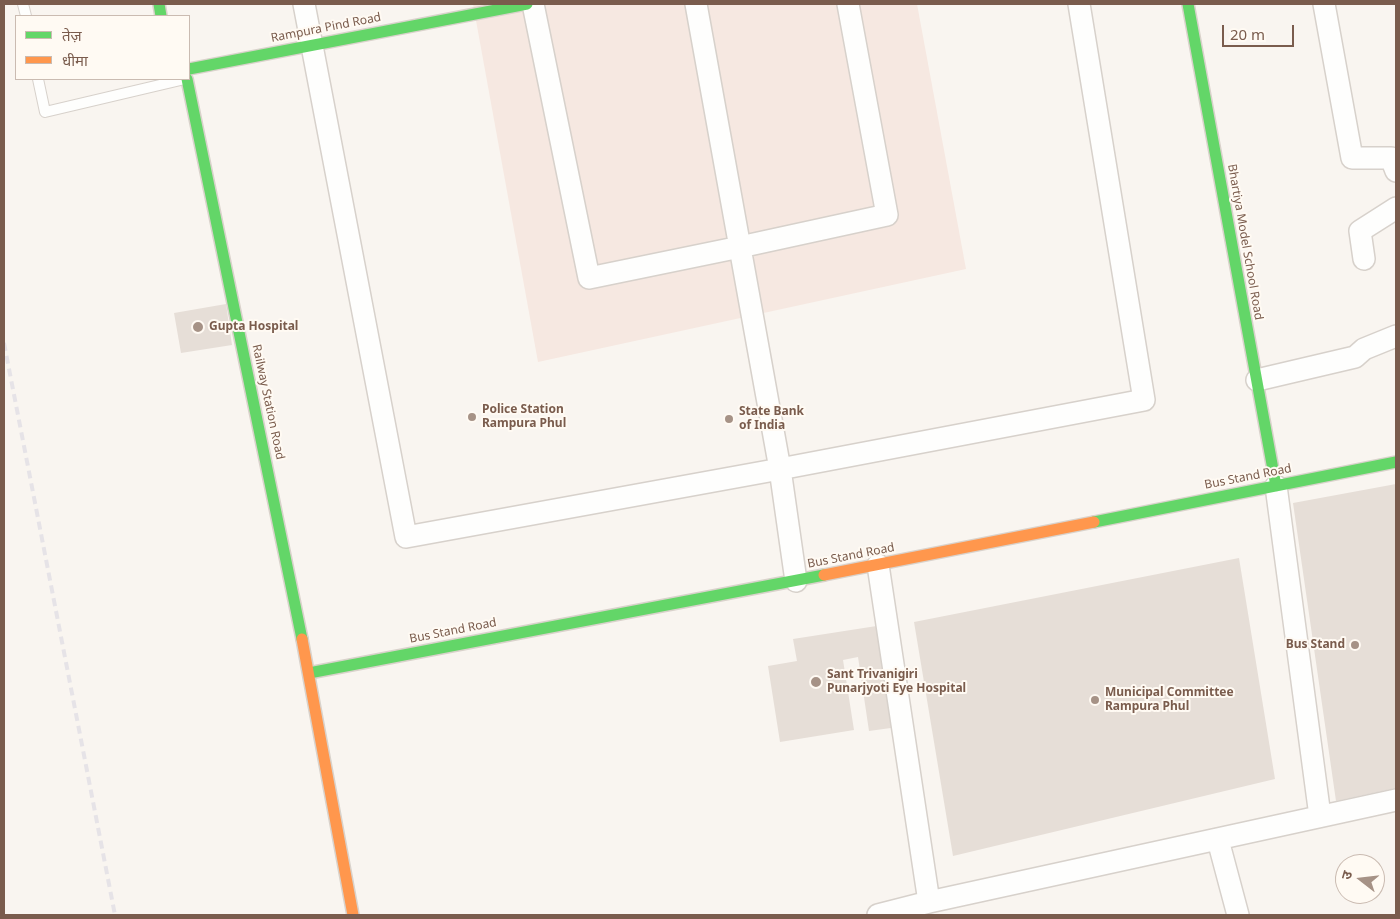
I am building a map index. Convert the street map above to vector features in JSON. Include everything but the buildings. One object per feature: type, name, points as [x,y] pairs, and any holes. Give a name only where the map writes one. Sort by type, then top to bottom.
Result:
[{"type":"street","points":[[304,4],[406,537],[1144,400],[1079,4]]},
{"type":"street","name":"Rampura Pind Road","points":[[190,68],[526,4]]},
{"type":"street","points":[[532,4],[589,278],[887,215],[848,4]]},
{"type":"street","points":[[696,4],[780,469],[796,581]]},
{"type":"street","name":"Bhartiya Model School Road","points":[[1188,4],[1276,486]]},
{"type":"street","points":[[1324,4],[1352,158],[1391,158],[1396,172]]},
{"type":"street","name":"Railway Station Road","points":[[186,80],[310,672],[353,915]]},
{"type":"street","points":[[1364,259],[1360,231],[1396,208]]},
{"type":"street","points":[[1257,380],[1355,357],[1364,349],[1396,336]]},
{"type":"street","name":"Bus Stand Road","points":[[310,672],[796,581],[1396,462]]},
{"type":"street","points":[[1276,486],[1320,816]]},
{"type":"street","points":[[878,564],[929,902]]},
{"type":"street","points":[[878,915],[929,902],[1396,800]]},
{"type":"street","points":[[1218,840],[1238,915]]},
{"type":"lane","points":[[38,80],[45,112],[182,80]]},
{"type":"shaded area","points":[[473,4],[917,4],[966,269],[538,362]]},
{"type":"railway","points":[[4,343],[115,915]]},
{"type":"traffic: fast","points":[[159,4],[161,15]]},
{"type":"traffic: fast","points":[[190,69],[527,4]]},
{"type":"traffic: fast","points":[[1188,4],[1276,486]]},
{"type":"traffic: fast","points":[[187,80],[302,639]]},
{"type":"traffic: fast","points":[[1094,522],[1396,462]]},
{"type":"traffic: fast","points":[[309,673],[824,575]]},
{"type":"traffic: slow","points":[[824,575],[1094,522]]},
{"type":"traffic: slow","points":[[302,639],[353,915]]},
{"type":"place","name":"Gupta Hospital","points":[[198,327]]},
{"type":"place","name":"Police Station Rampura Phul","points":[[472,417]]},
{"type":"place","name":"State Bank of India","points":[[729,419]]},
{"type":"place","name":"Bus Stand","points":[[1355,645]]},
{"type":"place","name":"Sant Trivanigiri Punarjyoti Eye Hospital","points":[[816,682]]},
{"type":"place","name":"Municipal Committee Rampura Phul","points":[[1095,700]]}]
